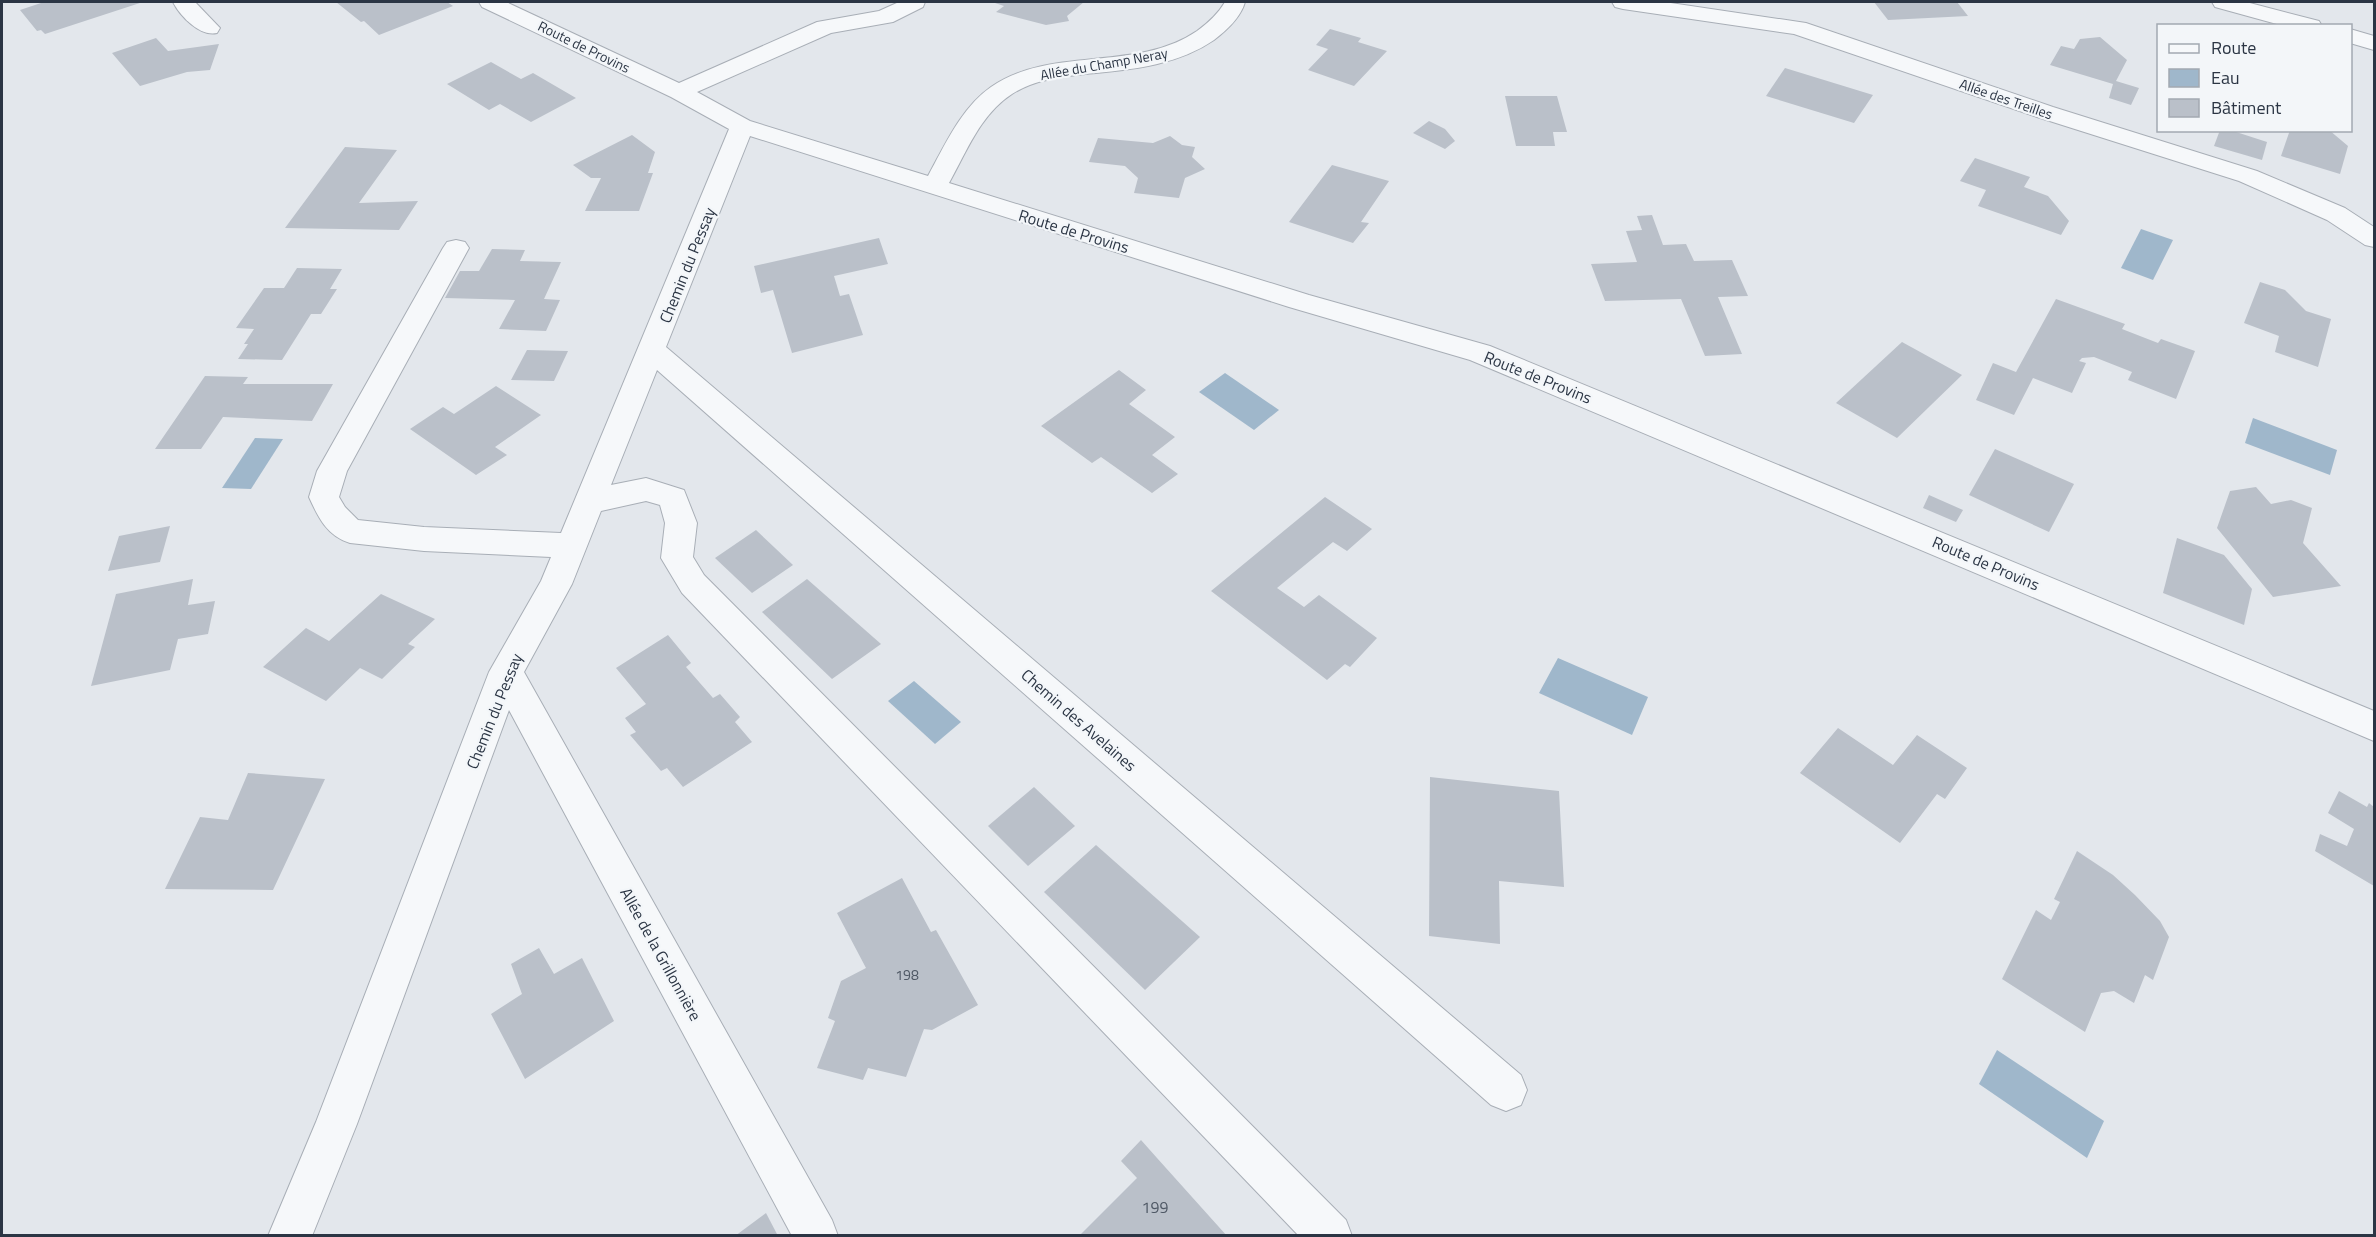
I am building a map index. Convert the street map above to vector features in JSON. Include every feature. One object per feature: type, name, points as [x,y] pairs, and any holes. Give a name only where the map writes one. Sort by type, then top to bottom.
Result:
[{"type":"street","points":[[183,2],[209,28]]},
{"type":"street","name":"Route de Provins","points":[[490,2],[678,92],[742,126],[1299,302],[1480,353],[2374,726]]},
{"type":"street","points":[[678,92],[825,27],[885,16],[915,2]]},
{"type":"street","name":"Allée du Champ Neray","points":[[934,187],[979,112],[993,97],[1008,87],[1029,77],[1159,58],[1203,38],[1222,22],[1234,2]]},
{"type":"street","name":"Allée des Treilles","points":[[1623,2],[1798,28],[2045,112],[2248,176],[2336,214],[2374,238]]},
{"type":"street","points":[[2223,2],[2304,24]]},
{"type":"street","points":[[2352,37],[2374,43]]},
{"type":"street","name":"Chemin du Pessay","points":[[290,1236],[340,1113],[506,672],[556,584],[742,126]]},
{"type":"street","points":[[456,248],[332,471],[324,496],[333,515],[350,531],[424,539],[571,546]]},
{"type":"street","name":"Chemin des Avelaines","points":[[652,350],[1506,1090]]},
{"type":"street","points":[[590,502],[646,489],[674,498],[681,523],[677,558],[693,584],[1330,1236]]},
{"type":"street","name":"Allée de la Grillonnière","points":[[506,672],[816,1236]]},
{"type":"water","points":[[2141,229],[2173,240],[2153,280],[2121,268]]},
{"type":"water","points":[[1225,373],[1279,410],[1254,430],[1199,392]]},
{"type":"water","points":[[2253,418],[2337,450],[2330,475],[2245,443]]},
{"type":"water","points":[[255,438],[283,439],[251,489],[222,488]]},
{"type":"water","points":[[1558,658],[1648,697],[1632,735],[1539,693]]},
{"type":"water","points":[[914,681],[961,722],[935,744],[888,701]]},
{"type":"water","points":[[1997,1050],[2104,1121],[2087,1158],[1979,1084]]},
{"type":"building","points":[[44,2],[143,2],[45,34],[41,30],[37,31],[20,10]]},
{"type":"building","points":[[336,2],[447,2],[453,6],[379,35],[364,21],[361,22]]},
{"type":"building","points":[[992,2],[1084,2],[1067,16],[1069,21],[1046,25],[996,12],[1004,6]]},
{"type":"building","points":[[1874,2],[1957,2],[1968,16],[1888,20]]},
{"type":"building","points":[[1330,29],[1361,38],[1358,42],[1387,51],[1354,86],[1308,70],[1328,49],[1316,45]]},
{"type":"building","points":[[2100,37],[2127,60],[2116,81],[2139,88],[2131,105],[2109,98],[2113,84],[2050,65],[2061,46],[2074,49],[2080,39]]},
{"type":"building","points":[[156,38],[168,51],[219,44],[210,70],[187,72],[140,86],[112,53]]},
{"type":"building","points":[[491,62],[521,79],[533,73],[576,98],[531,122],[500,104],[489,110],[447,84]]},
{"type":"building","points":[[1785,68],[1873,95],[1854,123],[1766,96]]},
{"type":"building","points":[[1505,96],[1557,96],[1567,132],[1553,132],[1555,146],[1516,146]]},
{"type":"building","points":[[1429,121],[1445,129],[1455,141],[1445,149],[1413,133]]},
{"type":"building","points":[[2219,132],[2236,132],[2267,142],[2262,160],[2214,146]]},
{"type":"building","points":[[2289,132],[2331,132],[2348,146],[2340,174],[2281,156]]},
{"type":"building","points":[[632,135],[655,152],[648,173],[653,173],[639,211],[585,211],[601,178],[591,178],[573,165]]},
{"type":"building","points":[[1170,136],[1182,145],[1195,147],[1192,157],[1205,169],[1185,178],[1179,198],[1134,193],[1138,178],[1125,166],[1089,162],[1098,138],[1153,143]]},
{"type":"building","points":[[345,147],[397,150],[359,203],[418,201],[399,230],[285,228]]},
{"type":"building","points":[[1975,158],[2030,177],[2024,187],[2048,196],[2069,221],[2061,235],[1978,206],[1986,190],[1960,181]]},
{"type":"building","points":[[1332,165],[1389,181],[1361,222],[1369,223],[1353,243],[1289,222]]},
{"type":"building","points":[[1652,215],[1663,245],[1686,244],[1694,261],[1732,260],[1748,296],[1718,297],[1742,354],[1705,356],[1681,299],[1605,301],[1591,264],[1637,262],[1626,231],[1642,230],[1637,216]]},
{"type":"building","points":[[879,238],[888,264],[834,276],[840,296],[849,294],[863,335],[792,353],[773,290],[761,293],[754,266]]},
{"type":"building","points":[[492,249],[525,250],[520,261],[561,262],[544,299],[560,300],[546,331],[499,329],[515,300],[445,298],[460,271],[479,271]]},
{"type":"building","points":[[297,268],[342,269],[330,289],[337,289],[321,314],[311,314],[282,360],[238,359],[254,329],[236,328],[264,288],[284,288]]},
{"type":"building","points":[[2260,282],[2285,290],[2306,311],[2331,319],[2318,367],[2275,352],[2279,336],[2244,323]]},
{"type":"building","points":[[2056,299],[2125,324],[2122,329],[2158,343],[2161,339],[2195,351],[2176,399],[2128,380],[2132,372],[2094,357],[2082,358],[2079,361],[2086,363],[2072,393],[2033,378],[2014,415],[1976,400],[1993,363],[2016,372]]},
{"type":"building","points":[[1902,342],[1962,375],[1897,438],[1836,403]]},
{"type":"building","points":[[527,350],[568,351],[554,381],[511,380]]},
{"type":"building","points":[[1119,370],[1146,390],[1129,404],[1175,437],[1152,455],[1178,474],[1152,493],[1101,457],[1092,463],[1041,426]]},
{"type":"building","points":[[205,376],[248,377],[243,384],[333,384],[312,421],[223,417],[201,449],[155,449]]},
{"type":"building","points":[[496,386],[541,415],[495,447],[507,455],[476,475],[410,429],[443,407],[454,414]]},
{"type":"building","points":[[1995,449],[2074,484],[2049,532],[1969,495]]},
{"type":"building","points":[[2256,487],[2271,504],[2291,500],[2312,508],[2303,543],[2341,586],[2273,597],[2217,528],[2230,491]]},
{"type":"building","points":[[1929,495],[1963,510],[1956,522],[1923,508]]},
{"type":"building","points":[[1325,497],[1372,529],[1347,551],[1333,542],[1277,588],[1304,607],[1319,595],[1377,638],[1350,667],[1345,664],[1327,680],[1211,591]]},
{"type":"building","points":[[170,526],[160,562],[108,571],[119,536]]},
{"type":"building","points":[[756,530],[793,565],[752,593],[715,558]]},
{"type":"building","points":[[2177,538],[2224,555],[2252,589],[2244,625],[2163,593]]},
{"type":"building","points":[[193,579],[188,605],[215,601],[208,634],[178,639],[170,670],[91,686],[116,594]]},
{"type":"building","points":[[807,579],[881,644],[832,679],[762,612]]},
{"type":"building","points":[[381,594],[435,619],[408,644],[415,647],[382,679],[360,668],[326,701],[263,667],[306,628],[329,641]]},
{"type":"building","points":[[668,635],[691,663],[686,667],[713,698],[720,694],[740,717],[735,722],[752,742],[683,787],[667,768],[661,771],[630,735],[636,732],[625,718],[646,704],[616,668]]},
{"type":"building","points":[[1838,728],[1893,765],[1917,735],[1967,768],[1945,799],[1937,794],[1900,843],[1800,773]]},
{"type":"building","points":[[248,773],[325,779],[273,890],[165,889],[200,817],[228,820]]},
{"type":"building","points":[[1430,777],[1559,791],[1564,887],[1499,881],[1500,944],[1429,936]]},
{"type":"building","points":[[1034,787],[1075,826],[1028,866],[988,826]]},
{"type":"building","points":[[2339,791],[2367,807],[2369,803],[2374,807],[2374,886],[2315,851],[2320,834],[2347,846],[2354,829],[2328,813]]},
{"type":"building","points":[[1096,845],[1200,937],[1145,990],[1044,892]]},
{"type":"building","points":[[2077,851],[2113,875],[2135,895],[2160,921],[2169,937],[2153,980],[2145,975],[2134,1003],[2114,991],[2101,993],[2085,1032],[2002,979],[2036,910],[2051,920],[2060,902],[2054,899]]},
{"type":"building","points":[[902,878],[931,932],[936,930],[978,1005],[932,1030],[924,1029],[906,1077],[868,1068],[863,1080],[817,1068],[835,1021],[828,1018],[841,981],[866,968],[837,913]]},
{"type":"building","points":[[539,948],[554,974],[582,958],[614,1021],[525,1079],[491,1014],[522,994],[511,964]]},
{"type":"building","points":[[1141,1140],[1227,1236],[1079,1236],[1137,1178],[1121,1161]]},
{"type":"building","points":[[766,1213],[778,1236],[735,1236]]}]
